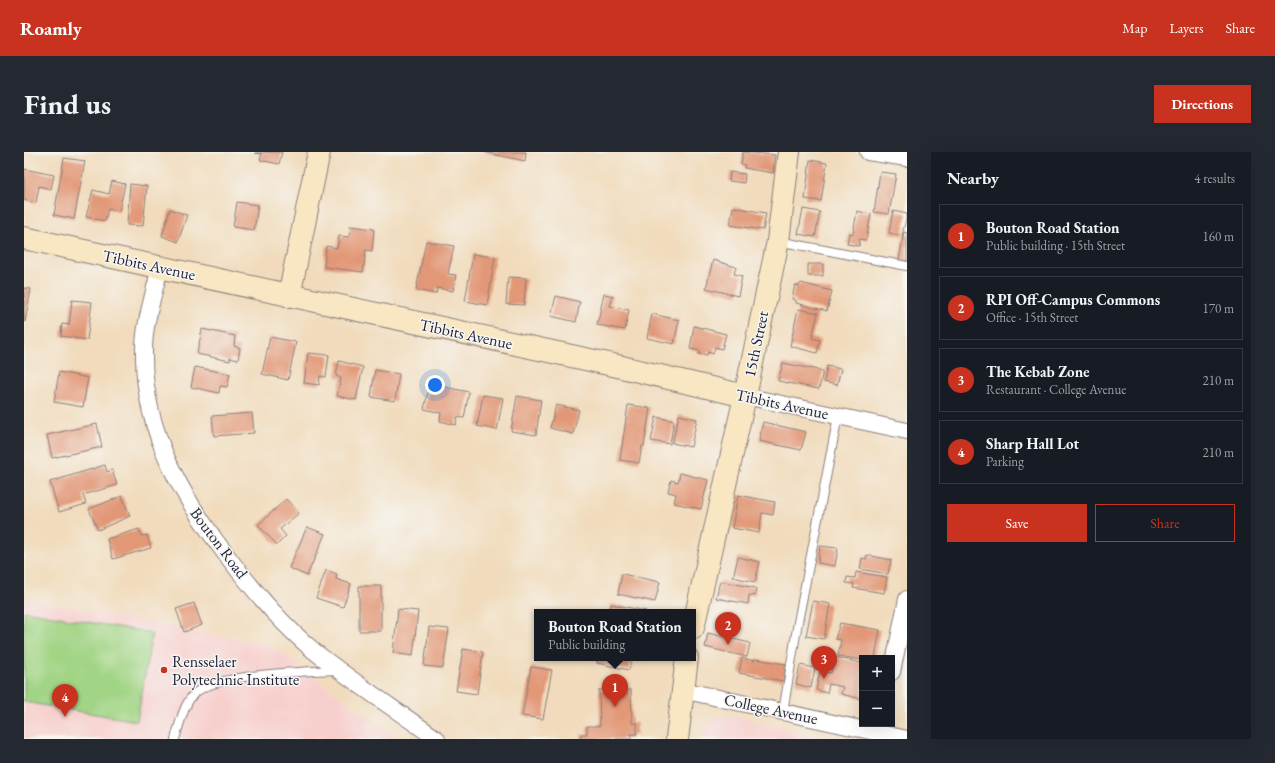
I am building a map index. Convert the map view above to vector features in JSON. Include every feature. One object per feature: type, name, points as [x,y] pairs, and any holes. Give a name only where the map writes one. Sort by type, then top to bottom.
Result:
[{"type":"street","points":[[289,296],[319,152]]},
{"type":"street","name":"15th Street","points":[[696,615],[746,396],[778,240],[789,152]]},
{"type":"street","points":[[868,152],[890,154],[907,158]]},
{"type":"street","name":"Tibbits Avenue","points":[[24,238],[907,431]]},
{"type":"street","name":"Bouton Road","points":[[160,267],[147,325],[144,350],[148,405],[167,462],[183,493],[213,538],[274,615],[314,651],[437,739]]},
{"type":"street","points":[[895,657],[907,599]]},
{"type":"street","points":[[677,739],[682,690],[687,661]]},
{"type":"street","name":"College Avenue","points":[[682,690],[783,712],[880,728],[907,739]]},
{"type":"lane","points":[[778,240],[907,266]]},
{"type":"lane","points":[[783,712],[801,607],[838,416]]},
{"type":"lane","points":[[175,739],[184,711],[192,696],[206,686],[233,679],[340,669]]},
{"type":"shaded area","name":"Rensselaer Polytechnic Institute","points":[[24,599],[272,646],[397,739],[24,739]]},
{"type":"shaded area","points":[[727,715],[834,739],[703,739],[705,727],[710,721],[717,716]]},
{"type":"green space","points":[[24,611],[152,633],[137,721],[24,702]]},
{"type":"building","points":[[282,152],[279,164],[260,160],[262,154],[255,153]]},
{"type":"building","points":[[483,152],[526,152],[525,161]]},
{"type":"building","points":[[743,152],[775,155],[773,173],[744,168],[745,165],[741,164]]},
{"type":"building","points":[[64,158],[85,161],[74,219],[54,215]]},
{"type":"building","points":[[810,160],[827,163],[821,201],[805,199]]},
{"type":"building","points":[[24,169],[54,175],[51,189],[39,186],[36,203],[24,200]]},
{"type":"building","points":[[730,172],[745,174],[744,183],[729,181]]},
{"type":"building","points":[[880,172],[896,174],[889,214],[874,212]]},
{"type":"building","points":[[112,181],[125,184],[119,211],[108,209],[105,221],[86,217],[93,190],[109,194]]},
{"type":"building","points":[[130,184],[147,186],[143,226],[127,225]]},
{"type":"building","points":[[237,202],[258,205],[254,230],[233,227]]},
{"type":"building","points":[[733,207],[766,213],[763,230],[730,225]]},
{"type":"building","points":[[170,209],[187,215],[178,242],[162,236]]},
{"type":"building","points":[[803,209],[820,212],[815,237],[798,234]]},
{"type":"building","points":[[857,211],[871,214],[866,240],[860,239],[859,246],[847,244],[849,233],[853,234]]},
{"type":"building","points":[[893,211],[907,214],[902,236],[889,233]]},
{"type":"building","points":[[350,226],[374,229],[372,251],[366,250],[363,272],[324,267],[326,246],[337,248],[339,236],[349,237]]},
{"type":"building","points":[[904,232],[907,233],[907,261],[899,260]]},
{"type":"building","points":[[426,241],[454,246],[448,274],[456,275],[453,291],[437,288],[436,294],[416,290]]},
{"type":"building","points":[[473,254],[495,257],[487,305],[465,301]]},
{"type":"building","points":[[713,260],[736,267],[734,274],[742,276],[738,296],[706,288]]},
{"type":"building","points":[[808,264],[823,264],[823,276],[808,276]]},
{"type":"building","points":[[508,277],[526,278],[524,305],[506,304]]},
{"type":"building","points":[[801,283],[832,291],[827,311],[796,303],[796,300],[792,299],[795,285],[799,286]]},
{"type":"building","points":[[24,288],[31,289],[25,322],[24,321]]},
{"type":"building","points":[[604,294],[613,296],[610,306],[629,310],[625,330],[597,325]]},
{"type":"building","points":[[556,296],[580,302],[576,322],[551,316]]},
{"type":"building","points":[[72,300],[92,302],[87,340],[61,336],[62,324],[69,325]]},
{"type":"building","points":[[798,309],[818,313],[812,338],[820,340],[817,353],[790,346]]},
{"type":"building","points":[[652,314],[679,320],[674,344],[647,338]]},
{"type":"building","points":[[694,326],[726,334],[722,349],[715,347],[713,354],[708,352],[707,355],[698,354],[700,351],[690,349]]},
{"type":"building","points":[[202,329],[235,336],[234,346],[240,348],[238,360],[230,358],[230,361],[197,354]]},
{"type":"building","points":[[270,337],[296,342],[288,380],[262,374]]},
{"type":"building","points":[[308,353],[329,355],[326,377],[320,376],[319,385],[304,383]]},
{"type":"building","points":[[339,361],[363,367],[356,400],[337,396],[341,378],[336,376]]},
{"type":"building","points":[[783,363],[823,371],[819,389],[778,381]]},
{"type":"building","points":[[827,366],[841,369],[837,385],[824,382]]},
{"type":"building","points":[[195,367],[230,374],[227,387],[220,386],[219,393],[191,387]]},
{"type":"building","points":[[375,370],[399,374],[395,401],[371,397]]},
{"type":"building","points":[[59,372],[88,378],[83,407],[54,402]]},
{"type":"building","points":[[430,384],[469,392],[464,418],[457,417],[456,425],[440,421],[441,413],[424,409]]},
{"type":"building","points":[[483,395],[503,398],[497,430],[477,426]]},
{"type":"building","points":[[517,396],[541,400],[536,435],[511,431]]},
{"type":"building","points":[[556,405],[579,410],[573,434],[550,428]]},
{"type":"building","points":[[628,405],[650,408],[644,446],[642,446],[639,463],[620,460]]},
{"type":"building","points":[[252,413],[254,433],[214,436],[212,416]]},
{"type":"building","points":[[679,415],[697,419],[691,447],[672,443]]},
{"type":"building","points":[[656,417],[674,421],[670,444],[651,441]]},
{"type":"building","points":[[763,422],[806,432],[801,450],[759,441]]},
{"type":"building","points":[[97,424],[102,447],[52,458],[47,435]]},
{"type":"building","points":[[105,465],[107,472],[112,470],[117,485],[83,495],[86,504],[59,512],[50,482]]},
{"type":"building","points":[[680,473],[708,480],[701,509],[674,503],[676,494],[668,492],[671,480],[678,482]]},
{"type":"building","points":[[738,495],[775,502],[773,515],[762,513],[759,533],[732,528]]},
{"type":"building","points":[[122,496],[130,516],[98,530],[89,509]]},
{"type":"building","points":[[286,499],[299,513],[280,529],[286,536],[277,545],[258,525]]},
{"type":"building","points":[[307,527],[325,534],[307,576],[289,568]]},
{"type":"building","points":[[139,529],[142,536],[147,535],[151,548],[113,559],[107,539]]},
{"type":"building","points":[[820,546],[838,548],[835,566],[818,563]]},
{"type":"building","points":[[867,555],[891,560],[888,574],[860,569],[862,558],[866,559]]},
{"type":"building","points":[[738,557],[760,562],[755,582],[733,577]]},
{"type":"building","points":[[326,570],[337,574],[336,579],[351,584],[343,607],[316,598]]},
{"type":"building","points":[[856,572],[887,577],[884,593],[853,588],[854,584],[846,583],[847,577],[855,578]]},
{"type":"building","points":[[622,574],[660,582],[655,602],[618,594]]},
{"type":"building","points":[[720,581],[756,588],[755,596],[749,595],[748,604],[716,598]]},
{"type":"building","points":[[359,586],[381,586],[381,631],[359,631]]},
{"type":"building","points":[[813,601],[830,604],[824,639],[806,636]]},
{"type":"building","points":[[194,603],[202,625],[184,632],[176,609]]},
{"type":"building","points":[[611,604],[636,609],[610,609]]},
{"type":"building","points":[[398,609],[418,611],[413,656],[393,653]]},
{"type":"building","points":[[840,623],[880,630],[876,655],[859,655],[859,660],[838,656],[841,640],[835,639]]},
{"type":"building","points":[[429,627],[449,629],[443,668],[424,666]]},
{"type":"building","points":[[708,633],[750,643],[747,657],[705,647]]},
{"type":"building","points":[[463,649],[483,652],[477,694],[456,691]]},
{"type":"building","points":[[835,657],[859,662],[859,698],[841,694],[843,687],[829,684],[827,693],[816,690],[820,671],[831,673]]},
{"type":"building","points":[[742,658],[754,661],[755,659],[786,664],[783,681],[739,673]]},
{"type":"building","points":[[597,661],[631,661],[629,670],[597,663]]},
{"type":"building","points":[[800,665],[815,668],[811,688],[796,684]]},
{"type":"building","points":[[531,667],[552,670],[543,719],[522,716]]},
{"type":"building","points":[[599,690],[631,690],[632,723],[637,723],[637,734],[631,734],[631,739],[581,739],[581,734],[587,734],[587,726],[600,726]]},
{"type":"place","name":"RPI Off-Campus Commons","points":[[728,645]]},
{"type":"place","name":"Rensselaer Polytechnic Institute","points":[[164,670]]},
{"type":"place","name":"The Kebab Zone","points":[[824,679]]},
{"type":"place","name":"Bouton Road Station","points":[[615,707]]},
{"type":"place","name":"Sharp Hall Lot","points":[[65,717]]}]
